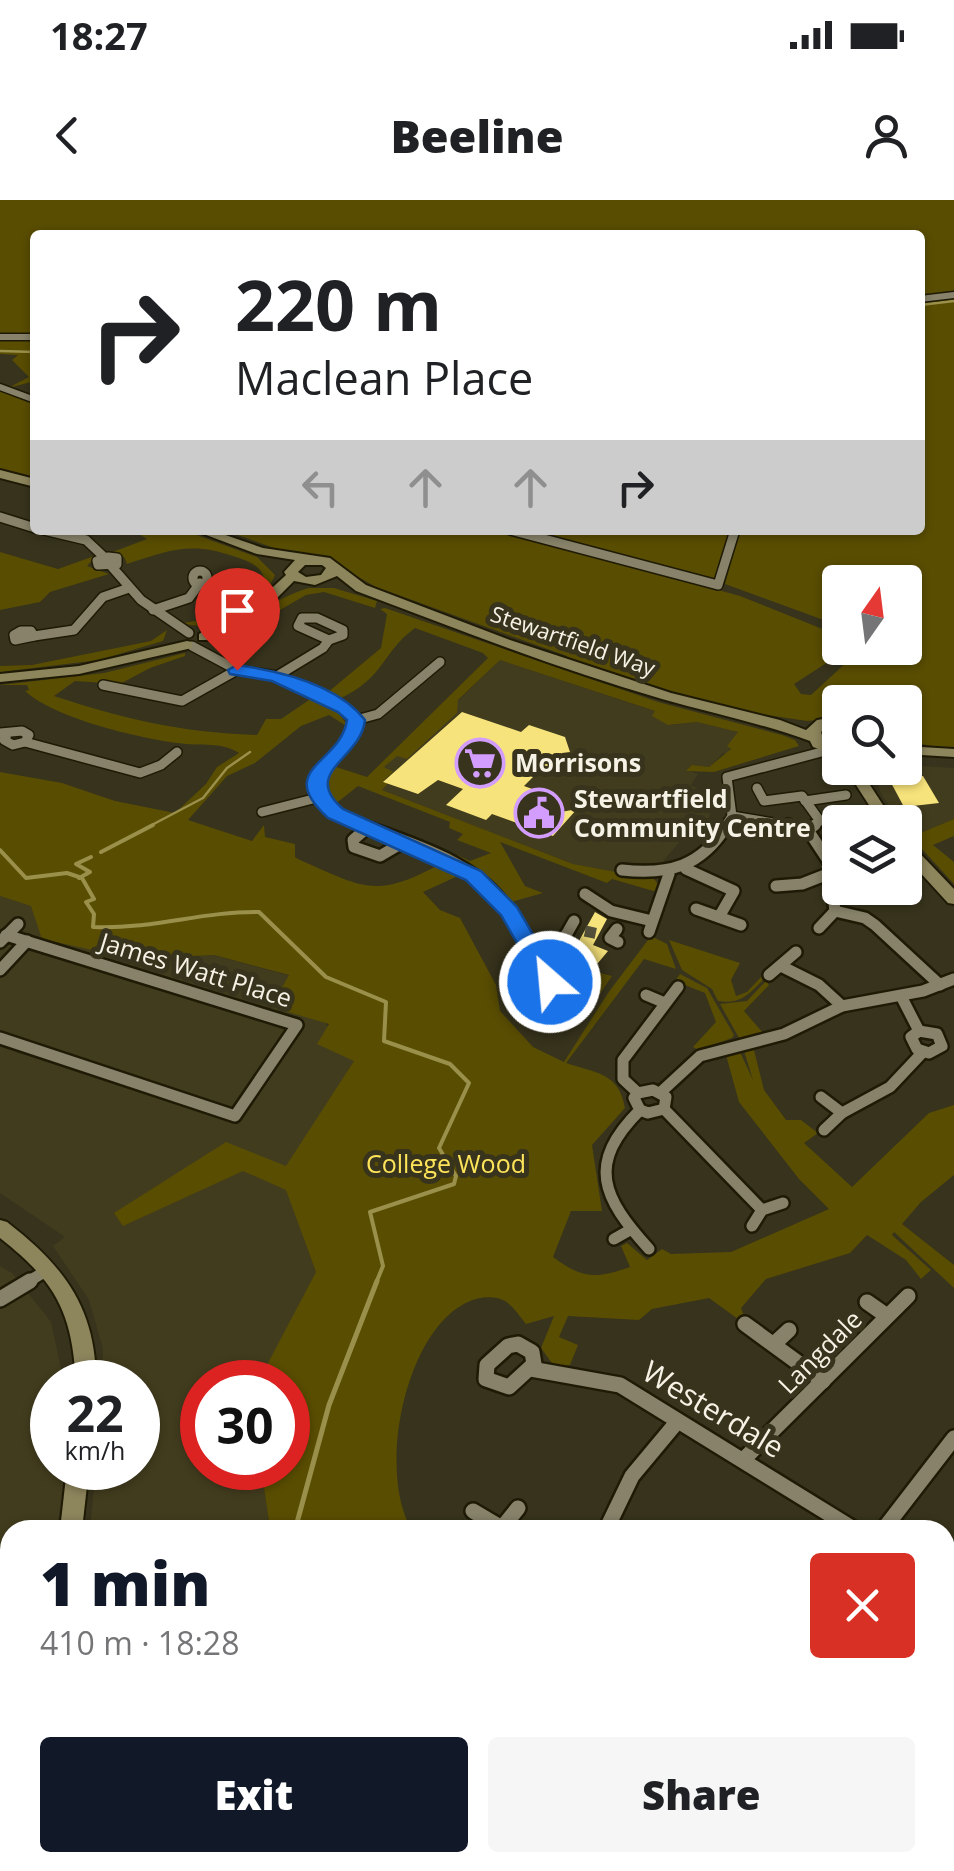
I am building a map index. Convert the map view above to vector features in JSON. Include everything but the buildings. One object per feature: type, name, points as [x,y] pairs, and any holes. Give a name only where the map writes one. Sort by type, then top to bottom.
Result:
[{"type":"street","points":[[925,298],[954,295]]},
{"type":"street","points":[[0,338],[30,338]]},
{"type":"street","points":[[0,387],[30,398]]},
{"type":"street","points":[[0,474],[30,481]]},
{"type":"street","points":[[0,518],[30,527]]},
{"type":"street","points":[[65,535],[86,540],[104,557],[118,560],[112,567],[152,610],[237,670],[277,676],[345,708],[356,720]]},
{"type":"street","name":"Stewartfield Way","points":[[214,535],[261,551],[325,561],[360,588]]},
{"type":"street","points":[[529,535],[718,585],[733,535]]},
{"type":"street","name":"Stewartfield Way","points":[[261,551],[301,576],[360,588],[666,696],[775,723],[822,743]]},
{"type":"street","points":[[301,576],[296,563],[314,559]]},
{"type":"street","points":[[0,678],[79,670],[163,650],[194,638],[301,576],[331,575],[333,568]]},
{"type":"street","points":[[152,610],[190,598],[200,583]]},
{"type":"street","points":[[34,636],[74,630],[85,622],[95,604],[129,588]]},
{"type":"street","points":[[277,676],[323,648],[328,640],[343,636],[343,630],[312,617],[298,620],[298,626],[328,640]]},
{"type":"street","points":[[356,720],[378,714],[440,662]]},
{"type":"street","points":[[413,668],[426,673]]},
{"type":"street","points":[[103,684],[182,701],[237,670]]},
{"type":"street","points":[[124,689],[133,680]]},
{"type":"street","points":[[356,720],[350,742],[322,768],[316,787],[318,798],[336,814],[459,867],[492,890],[550,976],[558,949],[572,924],[585,931]]},
{"type":"street","points":[[4,741],[22,731],[29,736],[26,742],[140,779],[176,752]]},
{"type":"street","points":[[622,870],[669,874],[686,869],[732,816],[727,777],[822,747]]},
{"type":"street","points":[[922,750],[954,753]]},
{"type":"street","points":[[757,788],[764,801],[802,796],[820,822],[808,830]]},
{"type":"street","points":[[275,794],[282,806]]},
{"type":"street","points":[[805,800],[846,794]]},
{"type":"street","points":[[262,812],[318,798]]},
{"type":"street","points":[[732,816],[808,830],[822,848]]},
{"type":"street","points":[[367,828],[353,840],[354,847],[380,856],[391,854],[402,843]]},
{"type":"street","points":[[922,865],[954,900]]},
{"type":"street","points":[[686,869],[734,890],[719,916]]},
{"type":"street","points":[[585,894],[611,911],[649,926],[668,885],[669,874]]},
{"type":"street","points":[[776,886],[802,884],[822,876]]},
{"type":"street","points":[[601,902],[614,889]]},
{"type":"street","points":[[819,928],[834,911],[834,905]]},
{"type":"street","points":[[696,909],[741,926]]},
{"type":"street","points":[[834,911],[876,924],[940,985]]},
{"type":"street","name":"James Watt Place","points":[[3,939],[18,924]]},
{"type":"street","name":"James Watt Place","points":[[0,1038],[235,1116],[296,1025],[26,940],[3,939]]},
{"type":"street","points":[[0,970],[26,940]]},
{"type":"street","points":[[769,976],[796,952]]},
{"type":"street","points":[[783,967],[820,985],[842,1006]]},
{"type":"street","points":[[678,987],[620,1070],[623,1079],[638,1093],[661,1092],[700,1056],[784,1034],[842,1006],[902,996],[954,978]]},
{"type":"street","points":[[646,995],[666,1002]]},
{"type":"street","points":[[902,996],[919,1031]]},
{"type":"street","points":[[919,1031],[937,1034],[948,1049],[923,1052],[910,1041],[919,1031]]},
{"type":"street","points":[[824,1130],[842,1112],[890,1087],[923,1052]]},
{"type":"street","points":[[661,1092],[666,1098],[664,1109]]},
{"type":"street","points":[[638,1093],[634,1098],[640,1110],[648,1114],[664,1109]]},
{"type":"street","points":[[821,1097],[842,1112]]},
{"type":"street","points":[[664,1109],[698,1138],[735,1188],[762,1210]]},
{"type":"street","points":[[640,1110],[612,1139],[604,1166],[610,1202],[649,1250]]},
{"type":"street","points":[[752,1226],[762,1210],[783,1203]]},
{"type":"street","points":[[0,1227],[49,1269],[75,1309],[86,1360]]},
{"type":"street","points":[[614,1239],[630,1230]]},
{"type":"street","points":[[0,1299],[49,1269]]},
{"type":"street","name":"Langdale","points":[[743,1460],[908,1296]]},
{"type":"street","name":"Langdale","points":[[867,1302],[887,1316]]},
{"type":"street","points":[[745,1324],[824,1381]]},
{"type":"street","points":[[774,1344],[790,1330]]},
{"type":"street","name":"Westerdale","points":[[531,1369],[620,1385],[839,1520]]},
{"type":"street","points":[[611,1520],[632,1476],[676,1422]]},
{"type":"street","points":[[890,1520],[954,1438]]},
{"type":"street","points":[[72,1520],[76,1490]]},
{"type":"street","points":[[510,1520],[518,1508]]},
{"type":"street","points":[[473,1511],[488,1520]]},
{"type":"shaded area","points":[[500,660],[657,712],[653,716],[672,725],[697,722],[738,732],[727,754],[723,753],[709,767],[692,765],[688,771],[698,774],[691,785],[712,796],[708,827],[713,827],[704,838],[686,834],[660,865],[636,863],[632,875],[573,864],[382,790],[383,768],[397,755],[407,759],[456,713],[458,701]]},
{"type":"shaded area","points":[[922,766],[954,768],[954,819],[922,832],[922,805],[889,805],[878,785],[922,785]]},
{"type":"shaded area","points":[[0,896],[31,906],[134,959],[213,955],[290,976],[354,1061],[281,1175],[316,1272],[274,1360],[180,1360],[180,1490],[264,1490],[269,1520],[91,1520],[94,1490],[160,1490],[160,1360],[103,1360],[89,1300],[53,1246],[65,1237],[0,1193]]},
{"type":"shaded area","points":[[0,1266],[12,1273],[51,1322],[59,1360],[30,1360],[30,1490],[62,1490],[58,1520],[0,1520]]},
{"type":"green space","points":[[0,200],[954,200],[954,293],[925,296],[925,230],[30,230],[30,336],[0,336]]},
{"type":"green space","points":[[954,297],[954,750],[922,744],[922,685],[822,685],[822,720],[741,711],[571,662],[567,656],[376,587],[351,573],[345,574],[332,558],[294,555],[238,535],[519,535],[740,596],[822,629],[823,665],[794,684],[801,694],[811,695],[844,665],[922,665],[922,565],[822,565],[822,619],[725,584],[737,535],[925,535],[925,300]]},
{"type":"green space","points":[[0,339],[30,339],[30,382],[8,388],[29,377],[12,360],[18,355],[0,354]]},
{"type":"green space","points":[[0,390],[30,400],[30,479],[0,471]]},
{"type":"green space","points":[[141,535],[197,535],[257,557],[275,575],[256,598],[226,617],[201,625],[182,623],[216,615],[238,603],[265,581],[263,576],[250,563],[206,549],[169,551],[127,564],[124,557],[110,553],[147,539]]},
{"type":"green space","points":[[538,535],[729,535],[717,575],[710,581]]},
{"type":"green space","points":[[0,552],[58,569],[97,555],[87,566],[109,574],[50,592],[40,602],[0,610]]},
{"type":"green space","points":[[309,588],[334,588],[377,601],[375,608],[324,592],[306,595],[216,647],[242,621]]},
{"type":"green space","points":[[380,609],[658,702],[782,735],[799,746],[714,772],[686,771],[692,765],[709,767],[731,749],[727,746],[738,732],[697,722],[668,725],[652,716],[655,711],[500,660],[458,700],[457,713],[407,759],[397,756],[384,767],[393,772],[383,781],[388,783],[382,790],[573,864],[654,879],[661,887],[657,892],[612,879],[607,883],[500,842],[525,886],[543,893],[511,902],[487,877],[454,858],[457,855],[470,861],[491,853],[457,840],[463,834],[449,828],[450,822],[358,786],[334,805],[324,792],[326,776],[333,766],[367,777],[488,658],[415,628],[366,683],[339,699],[327,693],[381,648],[387,614]]},
{"type":"green space","points":[[167,630],[163,641],[99,660],[0,672],[0,666],[32,665],[151,641]]},
{"type":"green space","name":"College Wood","points":[[185,653],[120,684],[75,681],[54,696],[154,723],[257,735],[266,719],[281,719],[312,698],[338,711],[348,727],[329,715],[301,726],[255,763],[227,776],[188,820],[252,841],[264,825],[265,837],[295,844],[298,859],[369,886],[399,882],[440,864],[460,875],[423,892],[440,910],[460,918],[496,985],[500,1011],[533,1047],[564,1062],[651,936],[667,944],[676,969],[644,959],[566,1063],[611,1081],[625,1108],[592,1145],[602,1211],[571,1211],[553,1257],[573,1270],[590,1275],[630,1267],[621,1246],[627,1243],[647,1260],[662,1249],[671,1254],[731,1252],[829,1209],[799,1179],[739,1102],[726,1055],[740,1052],[753,1080],[744,1051],[754,1050],[764,1090],[786,1120],[801,1120],[818,1133],[804,1143],[852,1187],[929,1113],[954,1105],[954,1175],[902,1224],[954,1265],[954,1288],[894,1232],[892,1235],[931,1270],[921,1279],[906,1260],[867,1235],[850,1253],[766,1279],[741,1308],[744,1316],[738,1319],[709,1298],[652,1309],[639,1320],[568,1316],[559,1337],[578,1345],[570,1365],[554,1366],[541,1348],[554,1316],[526,1324],[505,1301],[491,1297],[472,1300],[446,1318],[427,1342],[403,1405],[397,1474],[408,1520],[269,1520],[264,1490],[310,1490],[310,1360],[270,1360],[316,1272],[286,1190],[243,1171],[123,1226],[114,1213],[226,1142],[286,1166],[354,1061],[317,1044],[329,1024],[271,1007],[289,975],[214,955],[134,959],[42,939],[31,906],[0,896],[0,772],[62,783],[115,801],[175,813],[206,784],[217,767],[239,753],[220,746],[125,733],[57,711],[25,691],[29,690],[27,685],[0,685],[104,673]]},
{"type":"green space","points":[[954,819],[954,836],[933,845],[954,862],[954,884],[922,849],[922,832]]},
{"type":"green space","points":[[669,940],[740,963],[731,980],[736,996],[747,992],[762,976],[765,978],[739,999],[718,1001],[712,989],[682,970]]},
{"type":"green space","points":[[559,963],[612,976],[589,1010],[584,1009],[582,998],[586,987],[575,975],[553,969]]},
{"type":"green space","points":[[680,974],[707,988],[734,1035],[732,1038],[698,1050],[693,1047],[716,1022],[705,993],[675,981]]},
{"type":"green space","points":[[766,981],[769,985],[744,1011],[763,1033],[739,1038],[720,1004],[747,1001]]},
{"type":"waterway","points":[[925,304],[954,301]]},
{"type":"waterway","points":[[0,351],[30,352]]},
{"type":"waterway","points":[[148,827],[203,798],[227,768],[250,752]]},
{"type":"waterway","points":[[101,852],[153,825]]},
{"type":"waterway","points":[[0,850],[26,878],[67,873],[80,877]]},
{"type":"waterway","points":[[80,877],[90,872],[76,864],[91,857]]},
{"type":"waterway","points":[[80,877],[94,899],[86,902],[94,914],[93,927],[259,912],[326,977],[386,1002],[384,1041],[450,1064],[469,1083],[439,1148],[456,1176],[454,1184],[370,1212],[383,1266],[376,1283]]},
{"type":"waterway","points":[[298,1520],[329,1405],[377,1281]]},
{"type":"tunnel","points":[[585,931],[599,934]]},
{"type":"place","name":"Morrisons","points":[[480,763]]},
{"type":"place","name":"Stewartfield Community Centre","points":[[539,813]]},
{"type":"route","points":[[237,670],[277,676],[345,708],[356,720],[354,734],[346,747],[322,768],[316,787],[318,798],[336,814],[448,862],[492,890],[527,937],[541,969],[554,979],[550,982]]}]
